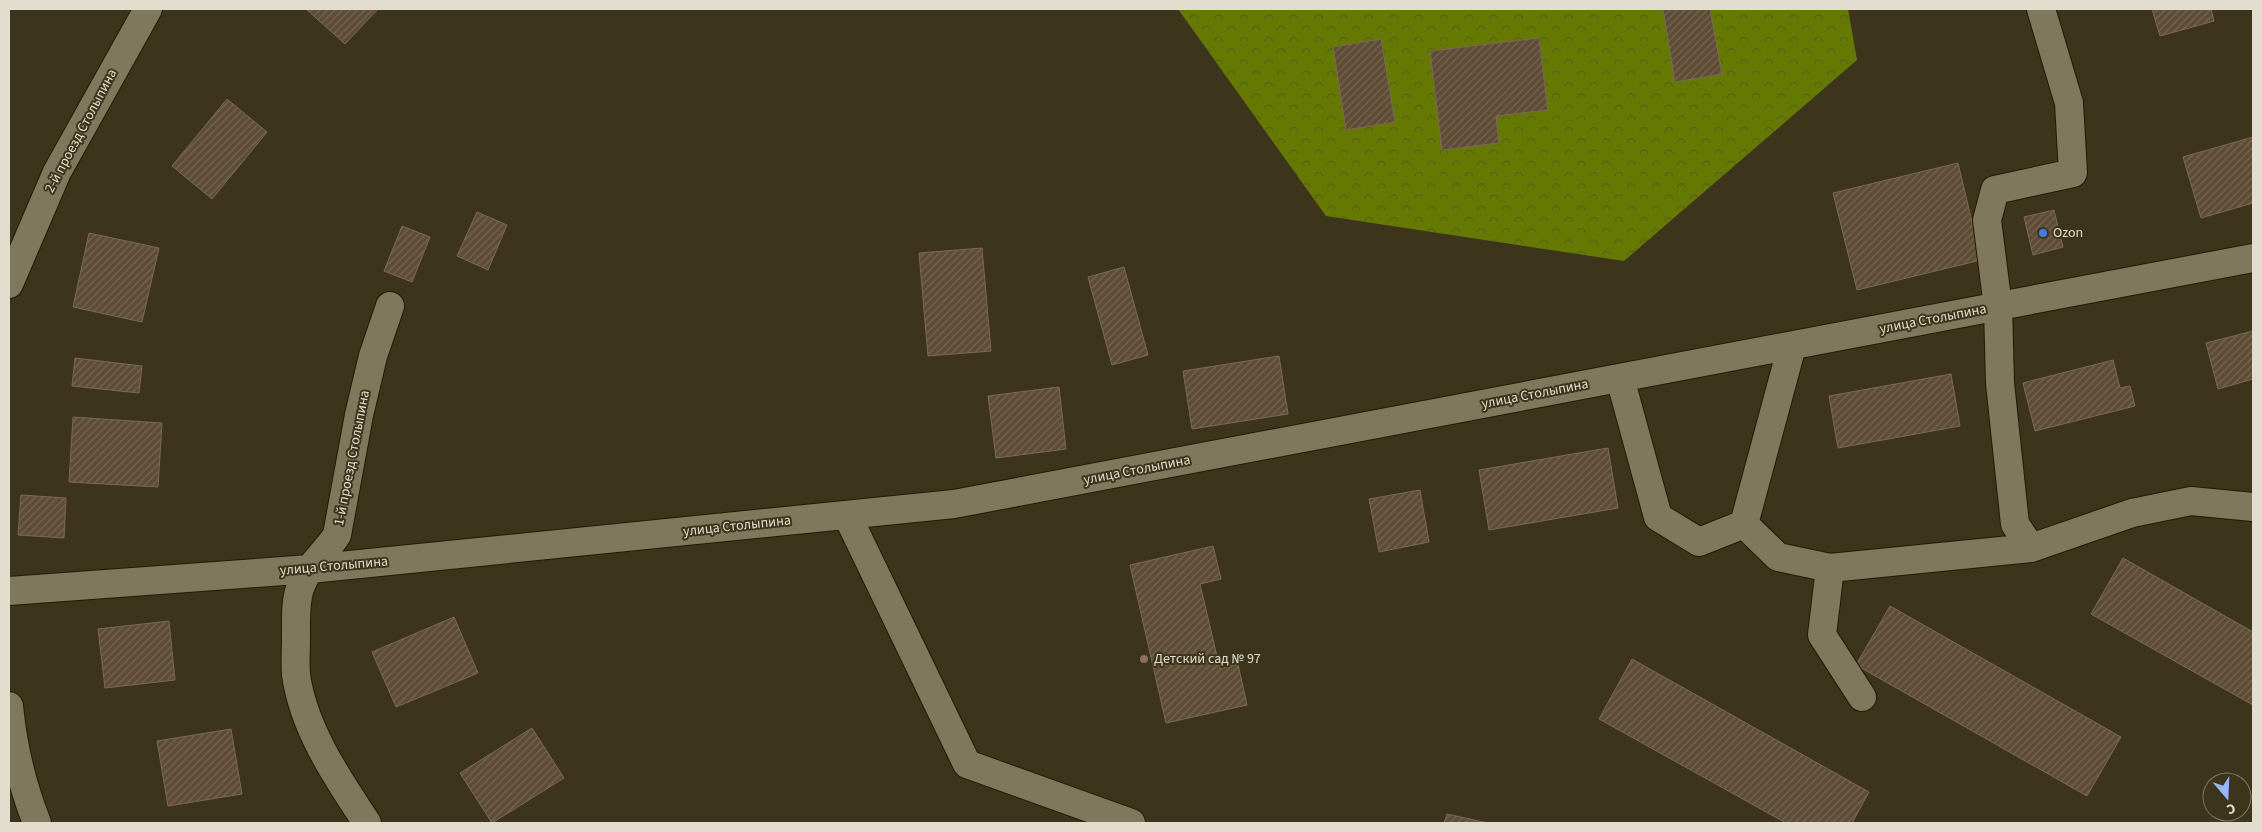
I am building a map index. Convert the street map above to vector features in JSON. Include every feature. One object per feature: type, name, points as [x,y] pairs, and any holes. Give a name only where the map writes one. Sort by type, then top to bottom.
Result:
[{"type":"street","name":"2-й проезд Столыпина","points":[[9,284],[57,172],[148,9]]},
{"type":"street","points":[[2031,548],[2015,524],[2000,383],[1998,307],[1987,220],[1995,190],[2073,173],[2070,102],[2041,9]]},
{"type":"street","name":"улица Столыпина","points":[[9,591],[310,569],[954,504],[2253,258]]},
{"type":"street","name":"1-й проезд Столыпина","points":[[367,823],[317,740],[304,705],[296,675],[296,614],[300,588],[310,569],[338,535],[359,415],[373,356],[390,306]]},
{"type":"street","points":[[1744,524],[1792,346]]},
{"type":"street","points":[[1620,378],[1658,517],[1699,542],[1744,524]]},
{"type":"street","points":[[1744,524],[1778,557],[1830,568],[2031,548],[2132,513],[2191,500],[2253,508]]},
{"type":"street","points":[[846,515],[968,764],[1131,823]]},
{"type":"street","points":[[1830,568],[1822,635],[1862,697]]},
{"type":"street","points":[[9,706],[12,744],[25,791],[37,823]]},
{"type":"green space","points":[[1178,9],[1848,9],[1857,60],[1624,261],[1326,216]]},
{"type":"building","points":[[306,9],[378,9],[345,44]]},
{"type":"building","points":[[1663,9],[1710,9],[1722,74],[1675,82]]},
{"type":"building","points":[[2152,9],[2211,9],[2214,21],[2160,36]]},
{"type":"building","points":[[1539,38],[1548,110],[1496,116],[1499,143],[1442,150],[1430,51]]},
{"type":"building","points":[[1381,39],[1395,122],[1346,130],[1333,47]]},
{"type":"building","points":[[227,99],[267,132],[212,199],[172,166]]},
{"type":"building","points":[[2253,137],[2253,203],[2201,218],[2183,157]]},
{"type":"building","points":[[1958,163],[1981,260],[1857,290],[1833,193]]},
{"type":"building","points":[[2054,210],[2063,247],[2033,255],[2024,217]]},
{"type":"building","points":[[477,212],[507,225],[488,270],[457,256]]},
{"type":"building","points":[[402,226],[430,237],[412,282],[384,271]]},
{"type":"building","points":[[89,233],[159,248],[142,322],[73,307]]},
{"type":"building","points":[[982,248],[991,351],[928,356],[919,253]]},
{"type":"building","points":[[1124,267],[1148,355],[1112,365],[1088,277]]},
{"type":"building","points":[[2253,331],[2253,379],[2218,389],[2206,343]]},
{"type":"building","points":[[1279,356],[1288,414],[1192,429],[1183,371]]},
{"type":"building","points":[[75,358],[142,366],[139,393],[72,386]]},
{"type":"building","points":[[2113,360],[2120,388],[2130,386],[2135,406],[2035,431],[2023,383]]},
{"type":"building","points":[[1951,374],[1960,426],[1838,448],[1829,396]]},
{"type":"building","points":[[1059,387],[1066,449],[996,458],[988,396]]},
{"type":"building","points":[[73,417],[162,423],[158,487],[69,482]]},
{"type":"building","points":[[1608,448],[1618,508],[1489,530],[1479,470]]},
{"type":"building","points":[[1420,490],[1429,542],[1379,552],[1369,499]]},
{"type":"building","points":[[21,495],[66,498],[64,538],[18,535]]},
{"type":"building","points":[[1213,546],[1221,579],[1200,584],[1220,669],[1238,664],[1247,705],[1166,723],[1130,565]]},
{"type":"building","points":[[2123,558],[2253,632],[2253,705],[2091,614]]},
{"type":"building","points":[[1890,606],[2121,737],[2087,796],[1856,665]]},
{"type":"building","points":[[454,617],[478,673],[396,707],[372,652]]},
{"type":"building","points":[[169,621],[175,680],[105,688],[98,629]]},
{"type":"building","points":[[1632,659],[1869,792],[1852,823],[1786,823],[1599,719]]},
{"type":"building","points":[[532,728],[564,778],[492,823],[460,773]]},
{"type":"building","points":[[231,729],[242,794],[168,806],[157,741]]},
{"type":"building","points":[[1447,814],[1488,823],[1444,823]]},
{"type":"place","name":"Ozon","points":[[2043,233]]},
{"type":"place","name":"Детский сад № 97","points":[[1144,659]]}]
